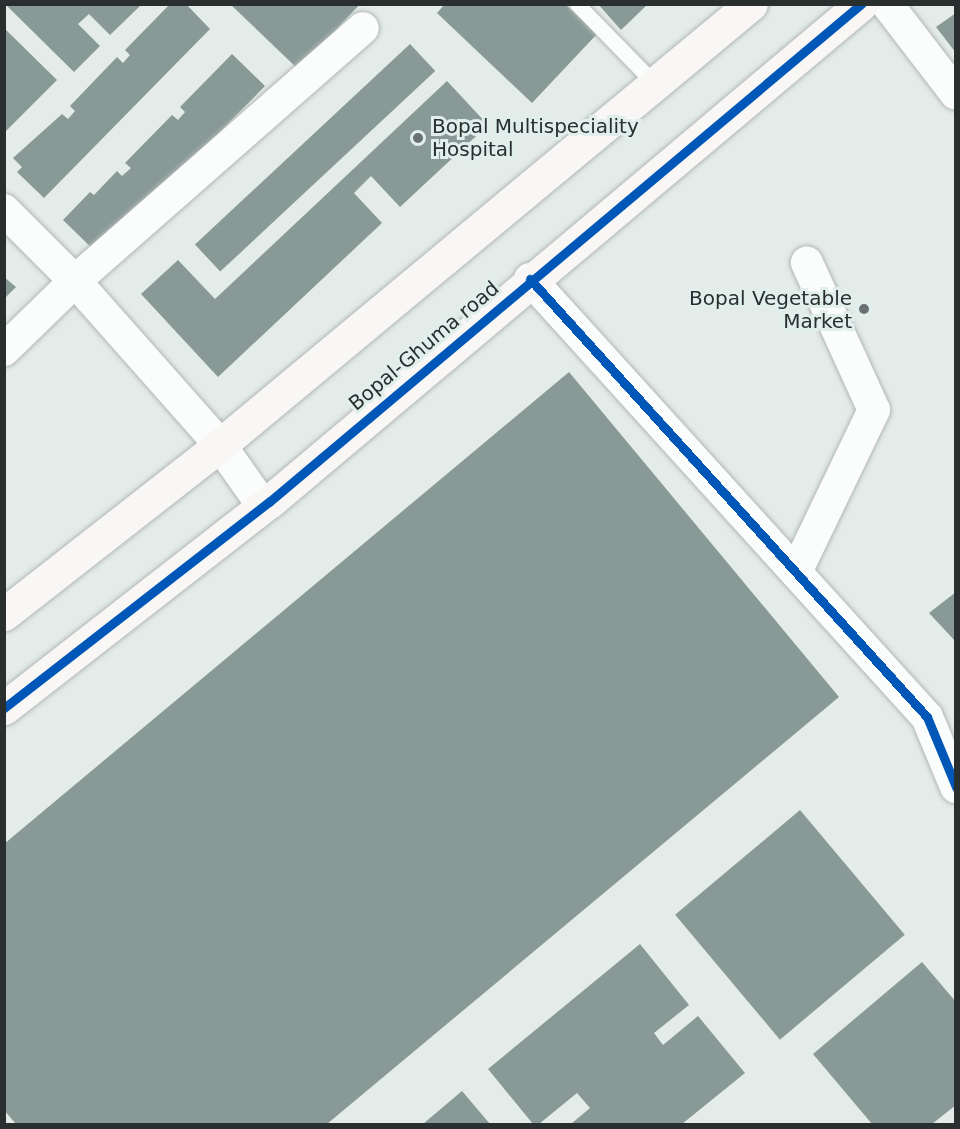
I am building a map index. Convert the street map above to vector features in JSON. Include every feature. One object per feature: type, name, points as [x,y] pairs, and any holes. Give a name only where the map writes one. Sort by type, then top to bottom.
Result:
[{"type":"street","points":[[4,614],[220,445],[751,4]]},
{"type":"street","name":"Bopal-Ghuma road","points":[[4,708],[263,506],[530,279],[861,4]]},
{"type":"street","points":[[887,4],[956,94]]},
{"type":"street","points":[[4,350],[75,281],[363,28]]},
{"type":"street","points":[[4,210],[75,281],[220,445],[263,506]]},
{"type":"street","points":[[796,572],[874,410],[807,263]]},
{"type":"street","points":[[530,279],[927,717],[956,787]]},
{"type":"lane","points":[[577,4],[655,84]]},
{"type":"building","points":[[5,4],[138,4],[140,6],[110,35],[89,14],[78,24],[100,46],[74,72]]},
{"type":"building","points":[[170,4],[186,4],[210,29],[44,198],[17,172],[22,167],[13,158],[62,114],[68,119],[75,111],[70,106],[117,57],[123,63],[130,55],[125,50]]},
{"type":"building","points":[[230,4],[360,4],[299,70]]},
{"type":"building","points":[[445,4],[565,4],[597,34],[532,103],[437,13]]},
{"type":"building","points":[[598,4],[648,4],[621,30]]},
{"type":"building","points":[[956,13],[956,53],[936,27]]},
{"type":"building","points":[[4,28],[57,80],[4,133]]},
{"type":"building","points":[[410,44],[435,71],[220,272],[195,245]]},
{"type":"building","points":[[232,54],[265,86],[99,255],[63,220],[90,192],[94,195],[117,171],[122,176],[131,168],[125,163],[172,115],[178,120],[185,112],[180,107]]},
{"type":"building","points":[[447,81],[488,125],[400,207],[371,176],[354,193],[382,223],[218,377],[141,294],[178,260],[215,299]]},
{"type":"building","points":[[4,277],[16,287],[4,299]]},
{"type":"building","points":[[569,372],[839,697],[327,1124],[16,1124],[4,1110],[4,844]]},
{"type":"building","points":[[956,592],[956,642],[929,613]]},
{"type":"building","points":[[800,810],[905,935],[780,1040],[675,915]]},
{"type":"building","points":[[640,944],[689,1005],[654,1033],[663,1045],[698,1016],[745,1073],[682,1124],[571,1124],[590,1108],[577,1093],[539,1124],[533,1124],[488,1069]]},
{"type":"building","points":[[922,962],[956,1002],[956,1105],[932,1124],[872,1124],[813,1054]]},
{"type":"building","points":[[462,1091],[490,1124],[423,1124]]},
{"type":"cycle path","points":[[4,708],[269,502],[861,4]]},
{"type":"cycle path","points":[[530,279],[927,717],[956,787]]},
{"type":"place","name":"Bopal Multispeciality Hospital","points":[[418,138]]},
{"type":"place","name":"Bopal Vegetable Market","points":[[864,309]]}]
